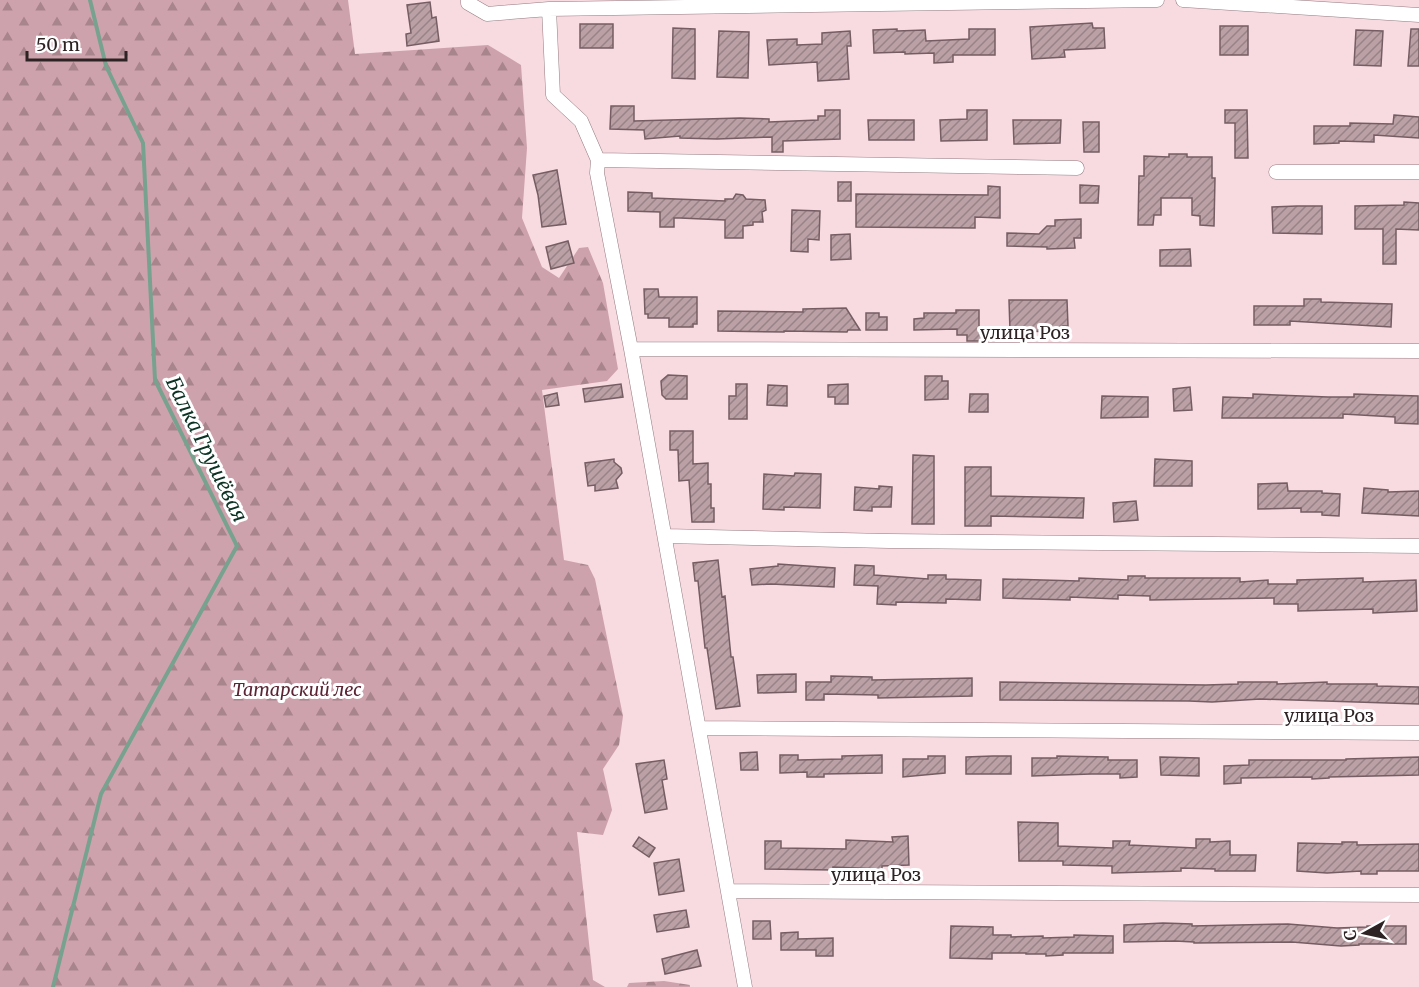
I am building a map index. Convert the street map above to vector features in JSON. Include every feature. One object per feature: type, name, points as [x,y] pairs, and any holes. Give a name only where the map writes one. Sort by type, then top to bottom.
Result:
[{"type":"street","points":[[468,0],[468,3],[487,14],[549,9],[1157,0]]},
{"type":"street","points":[[1183,0],[1419,15]]},
{"type":"street","points":[[549,9],[553,95],[581,121],[598,160],[597,173],[631,349],[745,987]]},
{"type":"street","points":[[598,160],[1077,168]]},
{"type":"street","points":[[1276,172],[1419,172]]},
{"type":"street","name":"улица Роз","points":[[631,349],[1419,351]]},
{"type":"street","points":[[665,536],[1419,546]]},
{"type":"street","name":"улица Роз","points":[[699,728],[1419,733]]},
{"type":"street","name":"улица Роз","points":[[728,891],[1419,895]]},
{"type":"green space","name":"Татарский лес","points":[[0,0],[348,0],[355,54],[488,45],[521,65],[527,148],[522,218],[542,267],[559,278],[579,248],[588,247],[603,283],[618,369],[607,381],[542,390],[564,560],[588,565],[595,579],[623,716],[619,745],[603,769],[612,810],[603,835],[577,832],[593,980],[605,987],[0,987]]},
{"type":"green space","points":[[664,981],[690,985],[690,987],[627,987],[629,983]]},
{"type":"building","points":[[430,2],[432,18],[436,17],[439,41],[407,46],[406,34],[411,33],[407,5]]},
{"type":"building","points":[[1092,23],[1093,28],[1104,28],[1105,48],[1064,50],[1065,57],[1032,59],[1030,27]]},
{"type":"building","points":[[580,24],[613,24],[613,48],[580,48]]},
{"type":"building","points":[[1220,26],[1248,26],[1248,55],[1220,55]]},
{"type":"building","points":[[673,28],[695,29],[695,79],[672,78]]},
{"type":"building","points":[[897,29],[897,31],[925,30],[926,41],[969,39],[969,29],[995,29],[995,55],[953,55],[953,62],[934,63],[934,53],[874,53],[873,30]]},
{"type":"building","points":[[1411,29],[1419,29],[1419,66],[1408,66]]},
{"type":"building","points":[[1356,30],[1383,31],[1381,66],[1354,65]]},
{"type":"building","points":[[719,31],[749,32],[748,78],[717,77]]},
{"type":"building","points":[[850,31],[851,46],[847,46],[849,79],[818,81],[817,62],[769,65],[767,40],[797,39],[797,45],[822,44],[822,33]]},
{"type":"building","points":[[611,106],[634,106],[634,121],[740,118],[769,119],[769,122],[818,120],[818,116],[825,116],[825,110],[840,110],[840,139],[783,141],[783,152],[772,152],[772,137],[717,139],[680,138],[680,136],[645,139],[644,130],[610,129]]},
{"type":"building","points":[[967,110],[987,110],[987,140],[941,141],[940,120],[967,119]]},
{"type":"building","points":[[1225,110],[1247,110],[1248,158],[1235,158],[1235,123],[1225,123]]},
{"type":"building","points":[[1394,115],[1419,117],[1419,138],[1374,135],[1374,142],[1339,141],[1339,143],[1314,144],[1314,126],[1350,126],[1350,123],[1393,124]]},
{"type":"building","points":[[868,120],[914,120],[914,140],[869,140]]},
{"type":"building","points":[[1013,120],[1061,120],[1060,143],[1014,144]]},
{"type":"building","points":[[1083,122],[1099,122],[1099,152],[1084,152]]},
{"type":"building","points":[[1169,154],[1212,157],[1212,178],[1215,178],[1214,226],[1200,225],[1200,216],[1192,215],[1192,198],[1161,198],[1161,215],[1154,215],[1153,225],[1138,225],[1139,176],[1144,176],[1144,156],[1169,157]]},
{"type":"building","points":[[557,170],[566,224],[542,227],[533,175]]},
{"type":"building","points":[[838,182],[851,182],[851,201],[838,201]]},
{"type":"building","points":[[1080,185],[1099,186],[1098,203],[1080,203]]},
{"type":"building","points":[[988,186],[1000,187],[1000,218],[975,217],[975,228],[856,227],[856,194],[988,195]]},
{"type":"building","points":[[628,192],[652,193],[652,198],[725,201],[725,199],[733,199],[736,194],[743,195],[746,199],[765,200],[766,210],[762,212],[763,222],[753,222],[753,225],[743,226],[743,238],[725,238],[725,220],[674,218],[674,227],[660,227],[660,212],[628,211]]},
{"type":"building","points":[[1404,202],[1419,203],[1419,230],[1396,229],[1396,264],[1383,264],[1383,229],[1355,229],[1355,206],[1404,205]]},
{"type":"building","points":[[1322,206],[1322,234],[1273,233],[1272,207]]},
{"type":"building","points":[[792,210],[820,211],[819,240],[808,239],[808,252],[791,251]]},
{"type":"building","points":[[1081,219],[1081,238],[1074,238],[1075,248],[1047,249],[1047,247],[1007,246],[1007,233],[1039,234],[1047,226],[1055,226],[1055,220]]},
{"type":"building","points":[[850,234],[851,259],[831,260],[831,235]]},
{"type":"building","points":[[568,241],[574,263],[551,269],[546,247]]},
{"type":"building","points":[[1190,249],[1191,266],[1160,266],[1160,250]]},
{"type":"building","points":[[644,289],[658,289],[659,297],[697,297],[697,324],[693,324],[693,327],[669,327],[669,318],[648,318],[648,314],[645,314]]},
{"type":"building","points":[[1304,299],[1321,299],[1321,302],[1392,304],[1391,327],[1290,321],[1290,325],[1254,325],[1254,306],[1304,306]]},
{"type":"building","points":[[1009,300],[1067,300],[1068,326],[1063,326],[1063,332],[1010,331]]},
{"type":"building","points":[[846,308],[860,330],[848,330],[847,332],[718,331],[718,311],[803,312],[803,309]]},
{"type":"building","points":[[956,310],[979,310],[979,328],[1003,328],[1003,341],[967,341],[967,335],[957,335],[957,329],[914,330],[914,319],[924,318],[924,313],[956,313]]},
{"type":"building","points":[[866,313],[879,313],[879,317],[887,317],[887,330],[866,330]]},
{"type":"building","points":[[668,375],[687,376],[687,399],[666,399],[662,395],[661,381]]},
{"type":"building","points":[[925,376],[942,376],[942,381],[948,381],[948,399],[925,400]]},
{"type":"building","points":[[621,384],[623,397],[585,402],[583,389]]},
{"type":"building","points":[[736,384],[747,384],[747,419],[729,419],[729,396],[736,396]]},
{"type":"building","points":[[848,384],[848,404],[835,404],[835,397],[828,397],[828,385]]},
{"type":"building","points":[[768,385],[787,386],[787,406],[767,405]]},
{"type":"building","points":[[1190,387],[1192,410],[1174,411],[1173,389]]},
{"type":"building","points":[[557,393],[559,405],[546,407],[544,396]]},
{"type":"building","points":[[970,394],[988,394],[988,412],[969,412]]},
{"type":"building","points":[[1253,394],[1328,397],[1354,397],[1354,394],[1418,396],[1418,424],[1395,423],[1395,417],[1343,414],[1343,418],[1222,418],[1223,397],[1253,398]]},
{"type":"building","points":[[1102,396],[1148,397],[1148,417],[1101,418]]},
{"type":"building","points":[[670,431],[693,431],[693,464],[708,463],[708,484],[711,484],[711,508],[714,508],[714,522],[692,522],[689,480],[679,481],[678,450],[670,450]]},
{"type":"building","points":[[913,455],[934,456],[934,524],[912,524]]},
{"type":"building","points":[[614,459],[622,473],[616,480],[618,488],[595,491],[595,485],[588,486],[585,463]]},
{"type":"building","points":[[1155,459],[1192,461],[1192,486],[1154,486]]},
{"type":"building","points":[[965,467],[991,467],[991,496],[1084,498],[1083,518],[991,516],[991,526],[965,526]]},
{"type":"building","points":[[795,473],[821,474],[820,508],[763,509],[764,474],[794,476]]},
{"type":"building","points":[[1287,483],[1288,491],[1322,491],[1322,493],[1340,494],[1339,516],[1322,515],[1322,512],[1301,512],[1301,508],[1258,509],[1258,484]]},
{"type":"building","points":[[879,486],[892,487],[891,507],[872,507],[872,511],[854,510],[855,487],[879,489]]},
{"type":"building","points":[[1364,488],[1388,490],[1388,492],[1419,491],[1419,516],[1362,513]]},
{"type":"building","points":[[1136,501],[1138,520],[1114,522],[1113,503]]},
{"type":"building","points":[[718,560],[740,706],[716,709],[707,648],[705,648],[698,581],[695,581],[693,563]]},
{"type":"building","points":[[778,564],[835,568],[834,587],[752,585],[750,569],[778,566]]},
{"type":"building","points":[[855,565],[874,566],[874,575],[928,579],[928,575],[946,575],[946,579],[981,580],[980,600],[946,599],[946,603],[877,604],[878,586],[854,585]]},
{"type":"building","points":[[1128,576],[1240,578],[1240,582],[1268,580],[1268,584],[1297,584],[1297,580],[1363,578],[1363,582],[1416,580],[1417,611],[1373,613],[1373,609],[1298,611],[1298,604],[1274,604],[1274,598],[1150,600],[1150,596],[1118,595],[1118,599],[1003,598],[1003,579],[1128,580]]},
{"type":"building","points":[[796,674],[796,692],[758,693],[757,675]]},
{"type":"building","points":[[831,676],[872,677],[872,680],[972,678],[972,696],[878,698],[878,695],[824,694],[824,700],[806,700],[806,682],[831,682]]},
{"type":"building","points":[[1000,682],[1206,685],[1238,684],[1238,682],[1377,684],[1377,686],[1419,687],[1419,704],[1260,699],[1212,702],[1000,700]]},
{"type":"building","points":[[757,752],[758,770],[741,770],[740,753]]},
{"type":"building","points":[[780,755],[798,755],[798,760],[882,755],[882,773],[824,774],[824,777],[807,777],[807,772],[780,773]]},
{"type":"building","points":[[928,756],[945,756],[945,773],[903,777],[903,759],[928,759]]},
{"type":"building","points":[[1011,756],[1011,774],[966,774],[966,757]]},
{"type":"building","points":[[1057,756],[1137,760],[1137,777],[1120,778],[1120,774],[1032,776],[1032,758],[1057,758]]},
{"type":"building","points":[[1160,757],[1199,758],[1199,776],[1161,775]]},
{"type":"building","points":[[1419,757],[1419,775],[1312,779],[1312,777],[1241,778],[1241,783],[1224,784],[1224,766],[1249,765],[1249,760]]},
{"type":"building","points":[[664,760],[667,779],[662,780],[667,809],[645,813],[636,764]]},
{"type":"building","points":[[1018,822],[1058,823],[1058,846],[1113,848],[1113,841],[1130,841],[1129,845],[1196,848],[1196,839],[1210,839],[1210,842],[1230,841],[1230,855],[1256,855],[1255,871],[1181,868],[1181,871],[1112,873],[1112,866],[1063,865],[1063,861],[1019,861]]},
{"type":"building","points":[[908,836],[909,865],[882,866],[882,869],[833,867],[833,870],[765,869],[765,841],[781,841],[781,848],[846,849],[846,840],[893,842],[892,837]]},
{"type":"building","points":[[639,837],[655,848],[649,857],[633,846]]},
{"type":"building","points":[[1342,842],[1357,842],[1357,845],[1419,844],[1419,871],[1377,871],[1377,874],[1361,874],[1361,871],[1327,873],[1297,871],[1298,843],[1342,844]]},
{"type":"building","points":[[679,859],[684,891],[659,895],[654,863]]},
{"type":"building","points":[[686,910],[689,927],[657,932],[654,915]]},
{"type":"building","points":[[753,921],[770,921],[771,939],[753,939]]},
{"type":"building","points":[[1192,924],[1192,926],[1288,924],[1337,928],[1406,926],[1406,944],[1341,946],[1292,942],[1124,942],[1124,925]]},
{"type":"building","points":[[951,926],[993,927],[993,935],[1011,935],[1011,937],[1113,936],[1113,953],[1063,953],[1063,955],[1046,956],[1046,954],[992,953],[992,959],[950,958]]},
{"type":"building","points":[[798,932],[798,939],[833,938],[833,956],[816,956],[816,950],[781,950],[781,933]]},
{"type":"building","points":[[697,950],[701,966],[665,974],[662,959]]},
{"type":"waterway","name":"Балка Грушёвая","points":[[53,987],[101,794],[237,546],[155,380],[143,143],[106,66],[90,0]]}]
